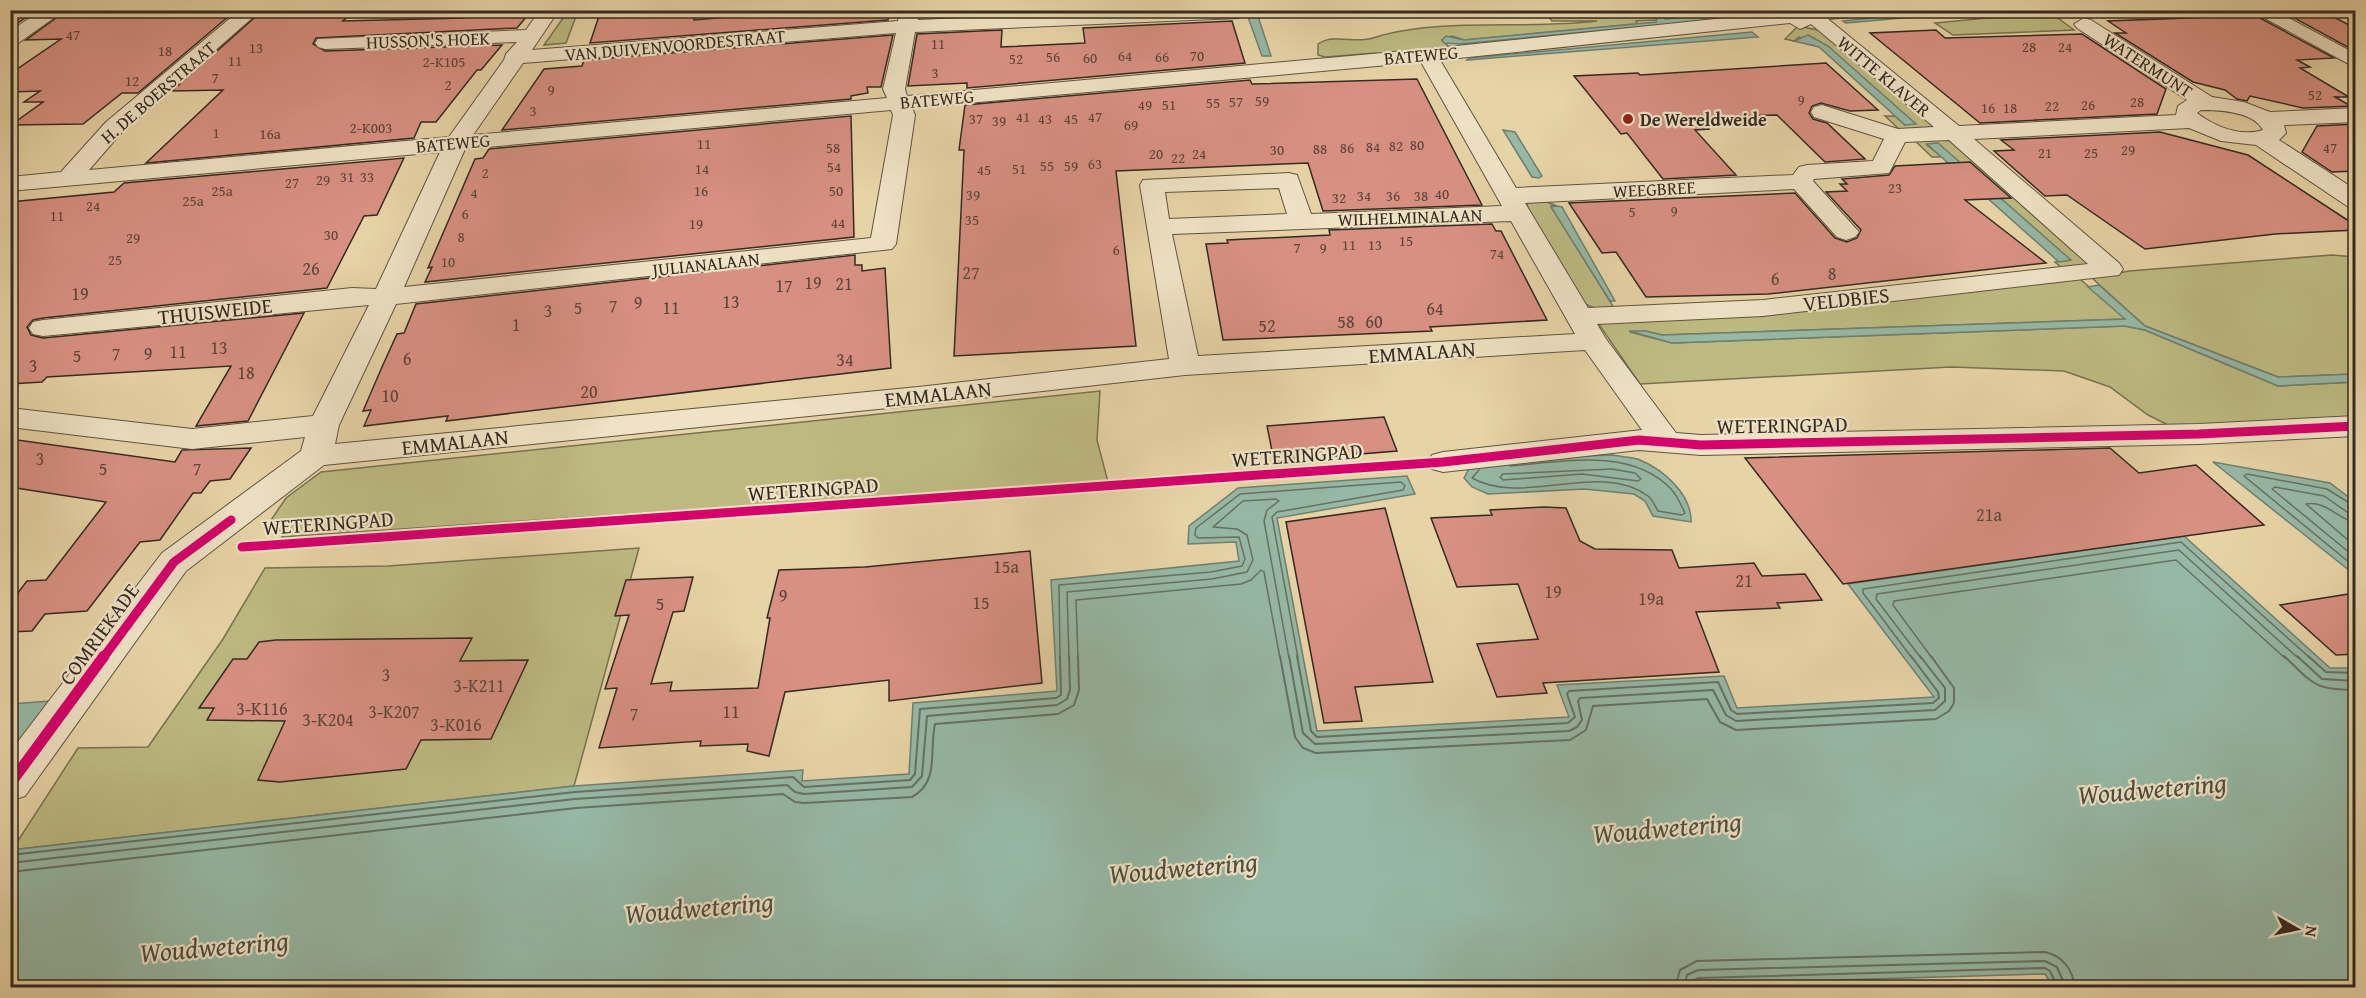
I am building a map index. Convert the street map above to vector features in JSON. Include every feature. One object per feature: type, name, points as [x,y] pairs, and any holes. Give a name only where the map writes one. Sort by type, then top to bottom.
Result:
[{"type":"street","points":[[10,40],[56,10]]},
{"type":"street","name":"H. DE BOERSTRAAT","points":[[69,178],[114,127],[252,10]]},
{"type":"street","points":[[316,456],[324,426],[387,297],[456,143],[513,58],[550,10]]},
{"type":"street","name":"BATEWEG","points":[[10,184],[1427,55],[1862,10]]},
{"type":"street","points":[[2259,10],[2355,62]]},
{"type":"street","name":"VAN DUIVENVOORDESTRAAT","points":[[513,58],[909,18],[1238,12]]},
{"type":"street","points":[[1778,37],[1811,15]]},
{"type":"street","name":"WITTE KLAVER","points":[[1811,15],[1954,133],[2110,269]]},
{"type":"street","points":[[900,102],[894,89],[909,18]]},
{"type":"street","name":"WATERMUNT","points":[[2084,24],[2199,112]]},
{"type":"street","name":"HUSSON'S HOEK","points":[[325,43],[531,36]]},
{"type":"street","points":[[1427,55],[1587,329],[1666,441]]},
{"type":"street","name":"JULIANALAAN","points":[[387,297],[883,244],[904,115],[900,102]]},
{"type":"street","name":"WITTE KLAVER","points":[[1822,112],[1897,136],[2199,112],[2224,134],[2355,115]]},
{"type":"street","points":[[2264,128],[2355,201]]},
{"type":"street","name":"WITTE KLAVER","points":[[1881,168],[1897,136]]},
{"type":"street","name":"WEEGBREE","points":[[1514,204],[1800,182],[1807,172],[1881,168]]},
{"type":"street","points":[[1185,366],[1152,185],[1289,180],[1301,221]]},
{"type":"street","points":[[1800,182],[1846,232]]},
{"type":"street","name":"WILHELMINALAAN","points":[[1158,227],[1301,221],[1514,204]]},
{"type":"street","name":"VELDBIES","points":[[1587,329],[2110,269]]},
{"type":"street","name":"THUISWEIDE","points":[[43,328],[352,296],[387,297]]},
{"type":"street","name":"EMMALAAN","points":[[316,456],[918,396],[1185,366],[1587,329]]},
{"type":"street","points":[[10,417],[192,439],[324,426]]},
{"type":"street","name":"WETERINGPAD","points":[[1443,462],[1639,440],[1701,445],[2199,434],[2355,426]]},
{"type":"street","name":"COMRIEKADE","points":[[10,784],[174,562],[316,456]]},
{"type":"shaded area","points":[[568,11],[578,11],[566,43],[544,45]]},
{"type":"shaded area","points":[[1544,11],[1649,11],[1657,20],[1636,21],[1638,24],[1464,40],[1452,36],[1442,40],[1450,48],[1378,55],[1376,53],[1325,57],[1318,55],[1318,44],[1331,39],[1366,40],[1398,32],[1453,26],[1541,25],[1597,21],[1552,21]]},
{"type":"shaded area","points":[[2050,12],[2074,30],[1953,35],[1935,23]]},
{"type":"shaded area","points":[[1798,26],[1823,31],[1932,125],[1932,129],[1899,129],[1885,116],[1895,116],[1905,125],[1828,46],[1799,37],[1794,41],[1785,39]]},
{"type":"shaded area","points":[[1912,138],[1942,138],[1950,141],[2089,261],[2087,266],[2063,269],[2055,262],[2070,260],[1938,144],[1927,145],[1942,157],[1932,157]]},
{"type":"shaded area","points":[[1540,199],[1557,206],[1551,206],[1616,311],[1599,310],[1585,304],[1528,209],[1527,203]]},
{"type":"shaded area","points":[[2332,255],[2355,257],[2355,374],[2278,377],[2145,326],[2092,278],[2129,271]]},
{"type":"shaded area","points":[[2080,279],[2126,319],[1662,335],[1645,331],[1630,332],[1672,343],[2125,326],[2145,330],[2278,386],[2355,382],[2355,421],[2174,428],[2148,415],[2110,387],[2064,371],[1951,367],[1640,384],[1598,323]]},
{"type":"shaded area","points":[[1100,391],[1097,440],[1108,482],[282,537],[285,532],[273,529],[269,523],[286,498],[321,472]]},
{"type":"shaded area","points":[[639,548],[574,786],[12,850],[78,748],[148,747],[223,639],[265,568],[388,566]]},
{"type":"water","points":[[1649,11],[1808,11],[1459,44],[1444,43],[1442,40],[1446,36],[1464,40],[1656,22],[1657,20]]},
{"type":"water","points":[[1983,11],[1846,23],[1843,21],[1925,12]]},
{"type":"water","points":[[1258,16],[1271,56],[1262,56],[1248,17]]},
{"type":"water","points":[[1752,32],[1758,37],[1467,60],[1469,58]]},
{"type":"water","points":[[1808,35],[1828,46],[1916,124],[1905,125],[1819,47],[1794,41]]},
{"type":"water","points":[[1503,130],[1515,132],[1542,176],[1532,177]]},
{"type":"water","points":[[1938,143],[2071,260],[2059,262],[1927,144]]},
{"type":"water","points":[[1551,207],[1562,207],[1615,301],[1610,301]]},
{"type":"water","points":[[2099,285],[2145,326],[2278,377],[2355,374],[2355,382],[2278,386],[2145,330],[2125,326],[1672,343],[1629,331],[1645,331],[1662,335],[2125,319],[2088,287]]},
{"type":"water","points":[[1613,455],[1640,460],[1667,477],[1687,502],[1691,522],[1653,516],[1645,501],[1634,494],[1584,489],[1488,494],[1472,487],[1464,478],[1470,467],[1556,457]]},
{"type":"water","points":[[2213,462],[2330,483],[2355,502],[2355,575]]},
{"type":"water","name":"Woudwetering","points":[[1407,476],[1415,494],[1277,518],[1317,731],[1569,717],[1557,685],[1724,676],[1737,708],[1934,697],[1848,584],[2184,536],[2330,668],[2355,668],[2355,987],[2054,988],[2045,974],[1697,984],[1698,988],[11,988],[11,850],[574,786],[803,770],[802,781],[909,774],[913,703],[1057,691],[1051,580],[1239,561],[1236,542],[1188,544],[1189,526],[1238,488]]},
{"type":"water","points":[[63,700],[11,771],[11,704]]},
{"type":"building","points":[[10,10],[37,10],[10,28]]},
{"type":"building","points":[[67,10],[236,10],[138,93],[122,93],[83,124],[11,125],[43,102],[24,102],[40,91],[10,92],[10,74],[61,39],[26,40]]},
{"type":"building","points":[[263,10],[354,10],[343,21],[464,18],[470,10],[532,10],[517,28],[316,38],[313,44],[325,51],[502,45],[481,70],[477,70],[436,122],[421,122],[414,138],[146,163],[223,90],[172,91]]},
{"type":"building","points":[[601,10],[633,10],[633,13],[696,10],[694,20],[818,10],[889,10],[888,20],[590,43]]},
{"type":"building","points":[[2280,10],[2320,10],[2355,28],[2355,51]]},
{"type":"building","points":[[2249,12],[2334,58],[2297,60],[2310,67],[2300,68],[2349,97],[2335,97],[2351,106],[2303,108],[2250,96],[2247,101],[2237,99],[2225,90],[2193,82],[2115,33],[2126,33],[2108,21],[2212,17],[2205,13]]},
{"type":"building","points":[[1232,21],[1245,63],[967,88],[967,83],[908,86],[917,34],[1002,30],[1001,47],[1085,43],[1083,28]]},
{"type":"building","points":[[1936,30],[1945,38],[2082,34],[2166,89],[2157,114],[1980,123],[1870,33]]},
{"type":"building","points":[[893,35],[881,87],[867,87],[868,93],[851,96],[851,99],[502,130],[544,69],[582,66],[584,60]]},
{"type":"building","points":[[1826,63],[1878,110],[1850,111],[1821,103],[1812,106],[1809,113],[1813,119],[1827,123],[1865,159],[1825,162],[1777,115],[1698,117],[1709,129],[1695,130],[1736,175],[1663,179],[1627,133],[1621,134],[1574,76],[1638,73],[1640,75]]},
{"type":"building","points":[[1417,79],[1482,205],[1323,211],[1308,163],[1116,171],[1136,346],[954,356],[964,150],[959,150],[965,105],[1250,80],[1252,84]]},
{"type":"building","points":[[851,116],[854,237],[425,282],[432,267],[428,268],[475,159],[483,158],[489,149]]},
{"type":"building","points":[[2355,124],[2355,171],[2332,172],[2302,152],[2317,126]]},
{"type":"building","points":[[2160,132],[2248,155],[2355,225],[2355,230],[2275,234],[2145,249],[2067,195],[2045,196],[1994,151],[2014,150],[2001,140]]},
{"type":"building","points":[[404,158],[377,215],[364,216],[327,288],[43,318],[33,320],[27,327],[31,335],[43,338],[304,313],[248,421],[196,426],[231,366],[47,377],[42,382],[10,384],[10,202],[114,192],[124,183]]},
{"type":"building","points":[[1970,162],[2011,198],[1965,200],[2046,263],[1768,294],[1646,297],[1616,252],[1602,253],[1569,203],[1795,193],[1835,238],[1847,242],[1857,238],[1861,230],[1826,192],[1847,191],[1840,184],[1847,184],[1842,179],[1889,175],[1895,166]]},
{"type":"building","points":[[1492,224],[1496,231],[1501,231],[1547,320],[1430,327],[1432,331],[1223,340],[1206,244],[1228,243],[1227,240],[1330,235],[1329,230]]},
{"type":"building","points":[[855,255],[855,265],[862,265],[862,271],[885,268],[891,368],[446,421],[448,416],[364,426],[371,410],[363,411],[397,334],[404,333],[416,304]]},
{"type":"building","points":[[1384,417],[1397,451],[1274,461],[1267,426]]},
{"type":"building","points":[[10,439],[175,462],[182,450],[251,448],[230,479],[210,481],[201,493],[193,493],[160,540],[140,542],[87,611],[45,614],[32,631],[10,632],[10,603],[27,581],[46,580],[106,502],[10,487]]},
{"type":"building","points":[[2110,448],[2139,473],[2196,465],[2264,525],[1843,584],[1745,458]]},
{"type":"building","points":[[1385,508],[1433,682],[1355,687],[1362,721],[1324,723],[1286,522]]},
{"type":"building","points":[[1566,508],[1580,541],[1595,549],[1672,550],[1679,568],[1754,563],[1762,576],[1805,574],[1822,600],[1777,603],[1780,608],[1696,612],[1719,672],[1543,683],[1547,693],[1497,697],[1477,644],[1538,639],[1518,584],[1457,587],[1431,518],[1492,515],[1490,510]]},
{"type":"building","points":[[1030,551],[1042,683],[889,701],[889,680],[785,692],[769,756],[747,751],[748,744],[700,746],[701,741],[599,748],[617,688],[605,689],[629,615],[615,616],[626,580],[693,577],[684,611],[673,612],[651,684],[672,682],[670,691],[758,688],[770,618],[767,618],[779,570],[865,567]]},
{"type":"building","points":[[2355,593],[2355,654],[2336,655],[2280,605]]},
{"type":"building","points":[[472,638],[460,661],[528,660],[491,739],[421,740],[406,769],[280,782],[258,780],[285,721],[207,720],[214,708],[199,708],[233,659],[247,659],[259,642]]},
{"type":"cycle path","points":[[242,547],[1443,462],[1639,440],[1701,445],[2199,434],[2356,426]]},
{"type":"cycle path","points":[[10,784],[174,562],[231,520]]},
{"type":"place","name":"De Wereldweide","points":[[1628,119]]}]
